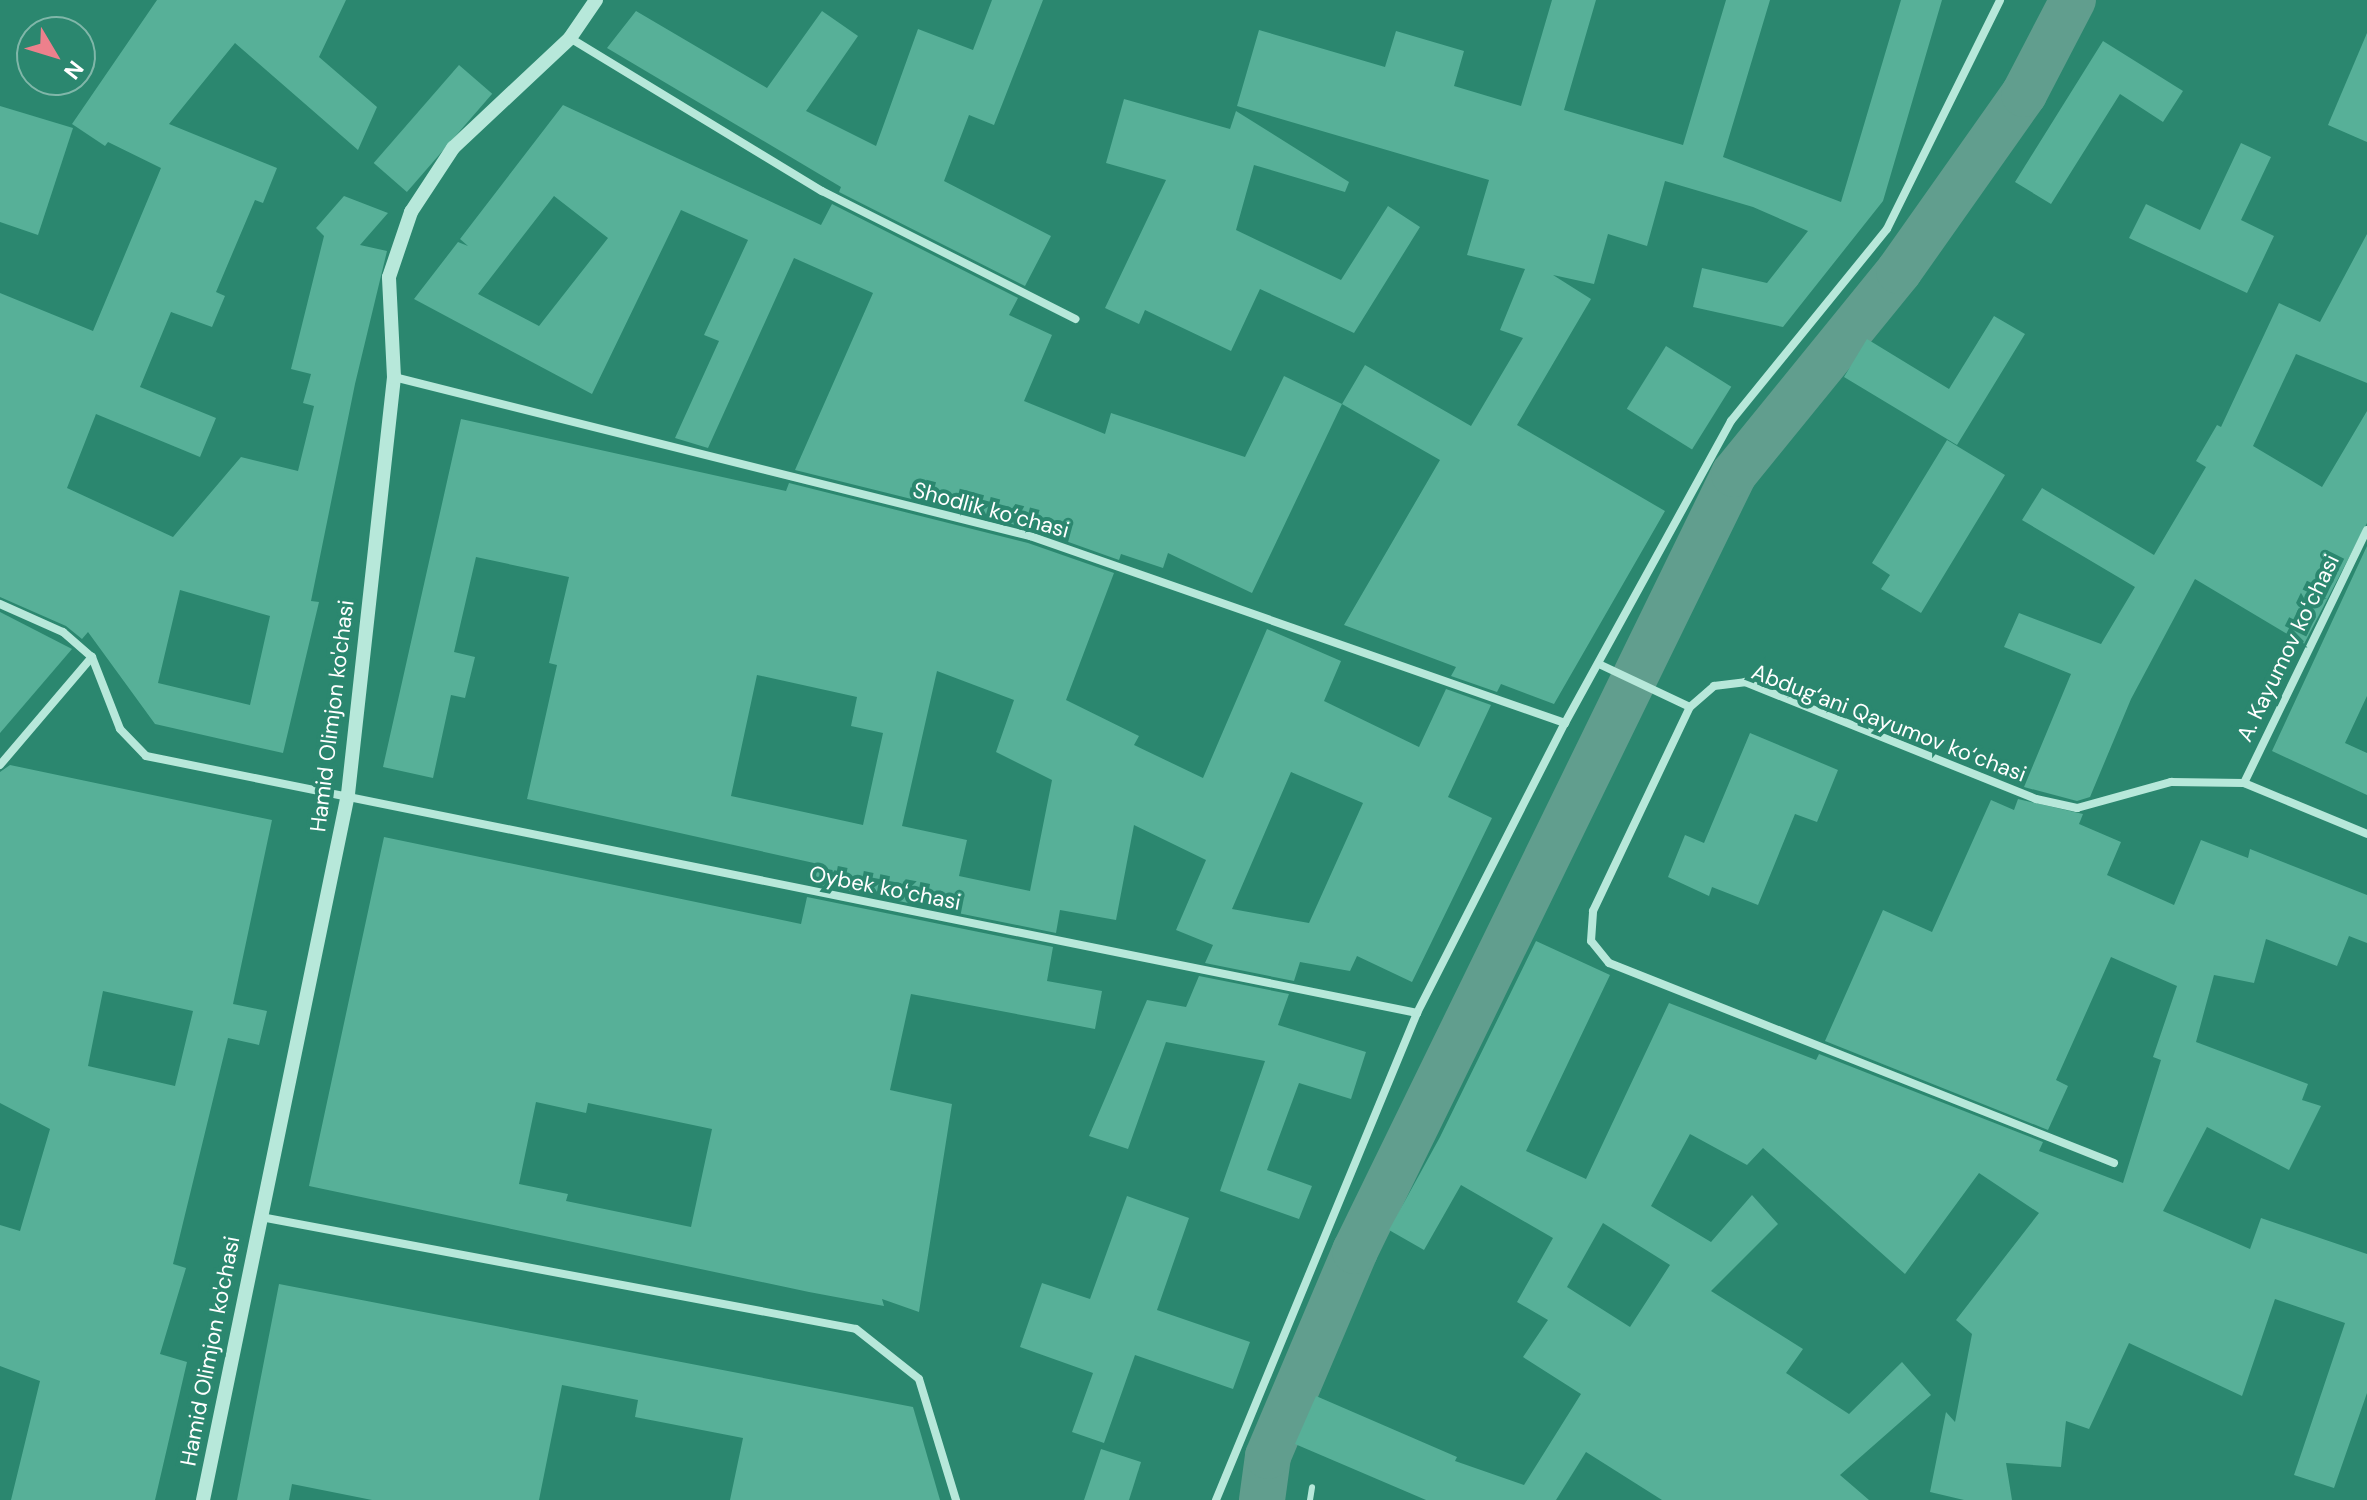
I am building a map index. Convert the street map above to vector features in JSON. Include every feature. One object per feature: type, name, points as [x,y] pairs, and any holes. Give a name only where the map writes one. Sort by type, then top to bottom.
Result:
[{"type":"street","name":"Hamid Olimjon ko'chasi","points":[[203,1500],[348,794],[394,377],[389,277],[411,212],[453,148],[570,38],[596,0]]},
{"type":"street","points":[[1216,1500],[1417,1013],[1565,723],[1601,665],[1731,421],[1887,229],[2000,0]]},
{"type":"street","points":[[570,38],[822,191],[1075,319]]},
{"type":"street","name":"Shodlik ko‘chasi","points":[[394,377],[1030,536],[1565,723]]},
{"type":"street","name":"A. Kayumov koʻchasi","points":[[2244,783],[2367,530]]},
{"type":"street","points":[[0,604],[63,632],[92,657],[0,765]]},
{"type":"street","name":"Oybek koʻchasi","points":[[92,657],[120,729],[146,756],[348,794],[1417,1013]]},
{"type":"street","points":[[1601,665],[1690,707],[1593,911],[1591,941],[1609,963],[2114,1163]]},
{"type":"street","name":"Abdug‘ani Qayumov ko‘chasi","points":[[1690,707],[1714,686],[1745,682],[2036,799],[2077,808],[2171,782],[2244,783],[2367,834]]},
{"type":"street","points":[[260,1217],[856,1329],[919,1379],[956,1500]]},
{"type":"lane","points":[[1310,1500],[1312,1487]]},
{"type":"building","points":[[157,0],[346,0],[319,57],[377,107],[358,150],[235,43],[169,124],[277,168],[263,203],[255,200],[216,292],[225,296],[212,327],[171,312],[140,387],[216,418],[200,457],[96,414],[67,488],[173,537],[241,457],[298,471],[314,406],[303,403],[311,374],[291,369],[324,236],[316,228],[344,196],[388,213],[360,245],[387,251],[355,384],[311,601],[319,602],[283,753],[155,724],[88,632],[82,639],[66,626],[0,597],[0,293],[93,331],[161,168],[108,142],[105,146],[72,124],[91,96],[96,96],[96,89]],"holes":[[[180,590],[270,616],[250,705],[158,683]]]},
{"type":"building","points":[[992,0],[1043,0],[994,125],[969,115],[944,181],[1051,236],[1025,286],[839,192],[841,187],[607,48],[636,11],[767,88],[822,11],[858,36],[806,111],[876,146],[918,29],[973,50]]},
{"type":"building","points":[[1552,0],[1596,0],[1564,110],[1683,145],[1726,0],[1770,0],[1723,157],[1841,202],[1901,0],[1942,0],[1883,201],[1783,327],[1693,307],[1702,268],[1767,283],[1808,231],[1753,207],[1665,181],[1647,246],[1608,234],[1594,284],[1553,275],[1591,299],[1517,425],[1665,511],[1554,704],[1501,684],[1497,692],[1451,676],[1456,667],[1344,625],[1440,460],[1342,404],[1365,365],[1471,426],[1523,338],[1500,330],[1525,269],[1467,255],[1489,180],[1237,106],[1259,30],[1385,67],[1396,31],[1464,51],[1454,86],[1521,106]]},
{"type":"building","points":[[2367,33],[2367,142],[2328,125]]},
{"type":"building","points":[[2103,41],[2183,91],[2163,122],[2120,94],[2051,204],[2015,182]]},
{"type":"building","points":[[459,65],[492,94],[407,192],[374,163]]},
{"type":"building","points":[[1124,99],[1230,129],[1236,111],[1349,182],[1345,192],[1254,165],[1236,230],[1341,280],[1388,206],[1420,227],[1354,333],[1260,289],[1231,351],[1145,310],[1139,324],[1105,308],[1166,180],[1106,163]]},
{"type":"building","points":[[563,105],[821,225],[832,204],[1018,298],[1009,315],[1052,335],[1024,401],[1105,434],[1111,413],[1245,457],[1284,376],[1342,404],[1252,593],[1168,553],[1163,568],[1121,554],[1119,560],[1032,529],[795,470],[873,293],[794,258],[708,448],[675,438],[719,341],[704,335],[748,240],[681,210],[592,394],[414,299],[458,242],[468,246],[460,239]],"holes":[[[554,196],[608,238],[539,326],[478,294]]]},
{"type":"building","points":[[0,106],[73,128],[38,235],[0,222]]},
{"type":"building","points":[[2241,143],[2271,157],[2241,220],[2274,236],[2247,293],[2129,238],[2146,204],[2200,230]]},
{"type":"building","points":[[2367,234],[2367,383],[2296,354],[2253,446],[2322,487],[2367,411],[2367,523],[2304,644],[2195,579],[2131,699],[2090,797],[2077,801],[2024,787],[2071,674],[2004,647],[2019,613],[2101,644],[2135,587],[2022,520],[2042,488],[2154,555],[2206,467],[2196,461],[2217,425],[2221,427],[2279,303],[2320,322]]},
{"type":"building","points":[[1994,316],[2025,334],[1957,445],[1844,377],[1867,339],[1949,389]]},
{"type":"building","points":[[1666,346],[1731,387],[1692,450],[1627,409]]},
{"type":"building","points":[[461,419],[786,491],[789,483],[1028,543],[1114,573],[1066,700],[1139,736],[1134,745],[1203,778],[1267,629],[1341,661],[1324,701],[1419,747],[1446,689],[1491,705],[1448,797],[1492,818],[1412,982],[1357,956],[1350,971],[1300,962],[1294,981],[1205,963],[1213,945],[1176,930],[1206,860],[1134,825],[1116,920],[1060,910],[1056,933],[810,883],[814,863],[527,799],[557,665],[549,663],[569,577],[476,557],[454,652],[475,657],[465,698],[451,695],[433,778],[383,767]],"holes":[[[937,671],[1014,700],[996,752],[1052,780],[1030,891],[959,876],[967,840],[902,826]],[[757,675],[857,697],[851,726],[883,733],[863,825],[731,796]],[[1291,772],[1363,803],[1309,923],[1232,909]]]},
{"type":"building","points":[[1947,440],[2005,475],[1921,613],[1881,589],[1890,575],[1872,563]]},
{"type":"building","points":[[2367,546],[2367,696],[2345,743],[2367,753],[2367,795],[2272,751]]},
{"type":"building","points":[[0,612],[72,649],[0,733]]},
{"type":"building","points":[[1750,733],[1838,770],[1817,822],[1795,814],[1758,905],[1712,887],[1709,896],[1668,877],[1685,835],[1704,843]]},
{"type":"building","points":[[10,765],[272,820],[233,1004],[267,1011],[259,1045],[228,1038],[173,1264],[186,1268],[160,1354],[187,1362],[155,1500],[11,1500],[40,1381],[0,1366],[0,1225],[20,1231],[50,1129],[0,1103],[0,772]],"holes":[[[103,991],[193,1011],[175,1086],[88,1066]]]},
{"type":"building","points":[[2018,799],[2083,814],[2079,824],[2121,842],[2107,875],[2174,905],[2201,840],[2248,858],[2250,849],[2367,895],[2367,943],[2349,936],[2337,966],[2266,939],[2254,983],[2214,975],[2196,1042],[2308,1084],[2302,1100],[2321,1106],[2289,1170],[2207,1127],[2163,1211],[2250,1249],[2261,1218],[2367,1254],[2367,1393],[2334,1488],[2294,1475],[2345,1323],[2275,1299],[2242,1396],[2129,1343],[2089,1429],[2066,1421],[2061,1467],[2006,1463],[2012,1500],[1964,1500],[1930,1492],[1946,1412],[1955,1422],[1972,1334],[1956,1320],[2039,1213],[1979,1173],[1905,1274],[1763,1148],[1747,1165],[1690,1134],[1651,1206],[1711,1242],[1752,1195],[1778,1224],[1711,1291],[1803,1349],[1786,1373],[1849,1414],[1902,1362],[1931,1395],[1840,1475],[1869,1500],[1662,1500],[1586,1452],[1556,1500],[1426,1500],[1295,1444],[1316,1396],[1457,1457],[1455,1461],[1524,1485],[1581,1394],[1523,1357],[1548,1320],[1517,1302],[1553,1238],[1461,1185],[1424,1250],[1389,1230],[1440,1137],[1536,941],[1610,975],[1526,1151],[1586,1179],[1669,1003],[1816,1060],[1819,1054],[2043,1142],[2039,1151],[2123,1183],[2161,1060],[2153,1057],[2177,986],[2111,957],[2056,1080],[2068,1086],[2048,1130],[1825,1041],[1883,910],[1932,932],[1991,800],[2014,810]],"holes":[[[1603,1223],[1670,1265],[1630,1327],[1567,1287]]]},
{"type":"building","points":[[384,837],[801,924],[807,897],[1053,947],[1047,981],[1102,991],[1095,1029],[911,994],[890,1090],[952,1104],[919,1312],[882,1299],[884,1306],[309,1186]],"holes":[[[536,1102],[586,1113],[588,1103],[712,1129],[691,1227],[566,1201],[568,1194],[519,1184]]]},
{"type":"building","points":[[1199,976],[1289,994],[1278,1025],[1366,1052],[1351,1099],[1299,1083],[1267,1170],[1312,1186],[1299,1219],[1220,1191],[1265,1061],[1166,1042],[1128,1149],[1089,1136],[1147,1000],[1186,1007]]},
{"type":"building","points":[[1127,1196],[1189,1218],[1157,1310],[1250,1342],[1233,1389],[1135,1355],[1104,1443],[1072,1432],[1093,1373],[1020,1347],[1042,1283],[1090,1299]]},
{"type":"building","points":[[279,1284],[913,1407],[940,1500],[730,1500],[743,1438],[635,1417],[638,1400],[562,1385],[539,1500],[372,1500],[292,1484],[289,1500],[237,1500]]},
{"type":"building","points":[[1101,1449],[1141,1462],[1129,1500],[1084,1500]]},
{"type":"waterway","points":[[1262,1500],[1268,1456],[1355,1251],[1734,474],[1899,271],[2024,94],[2073,0]]}]
